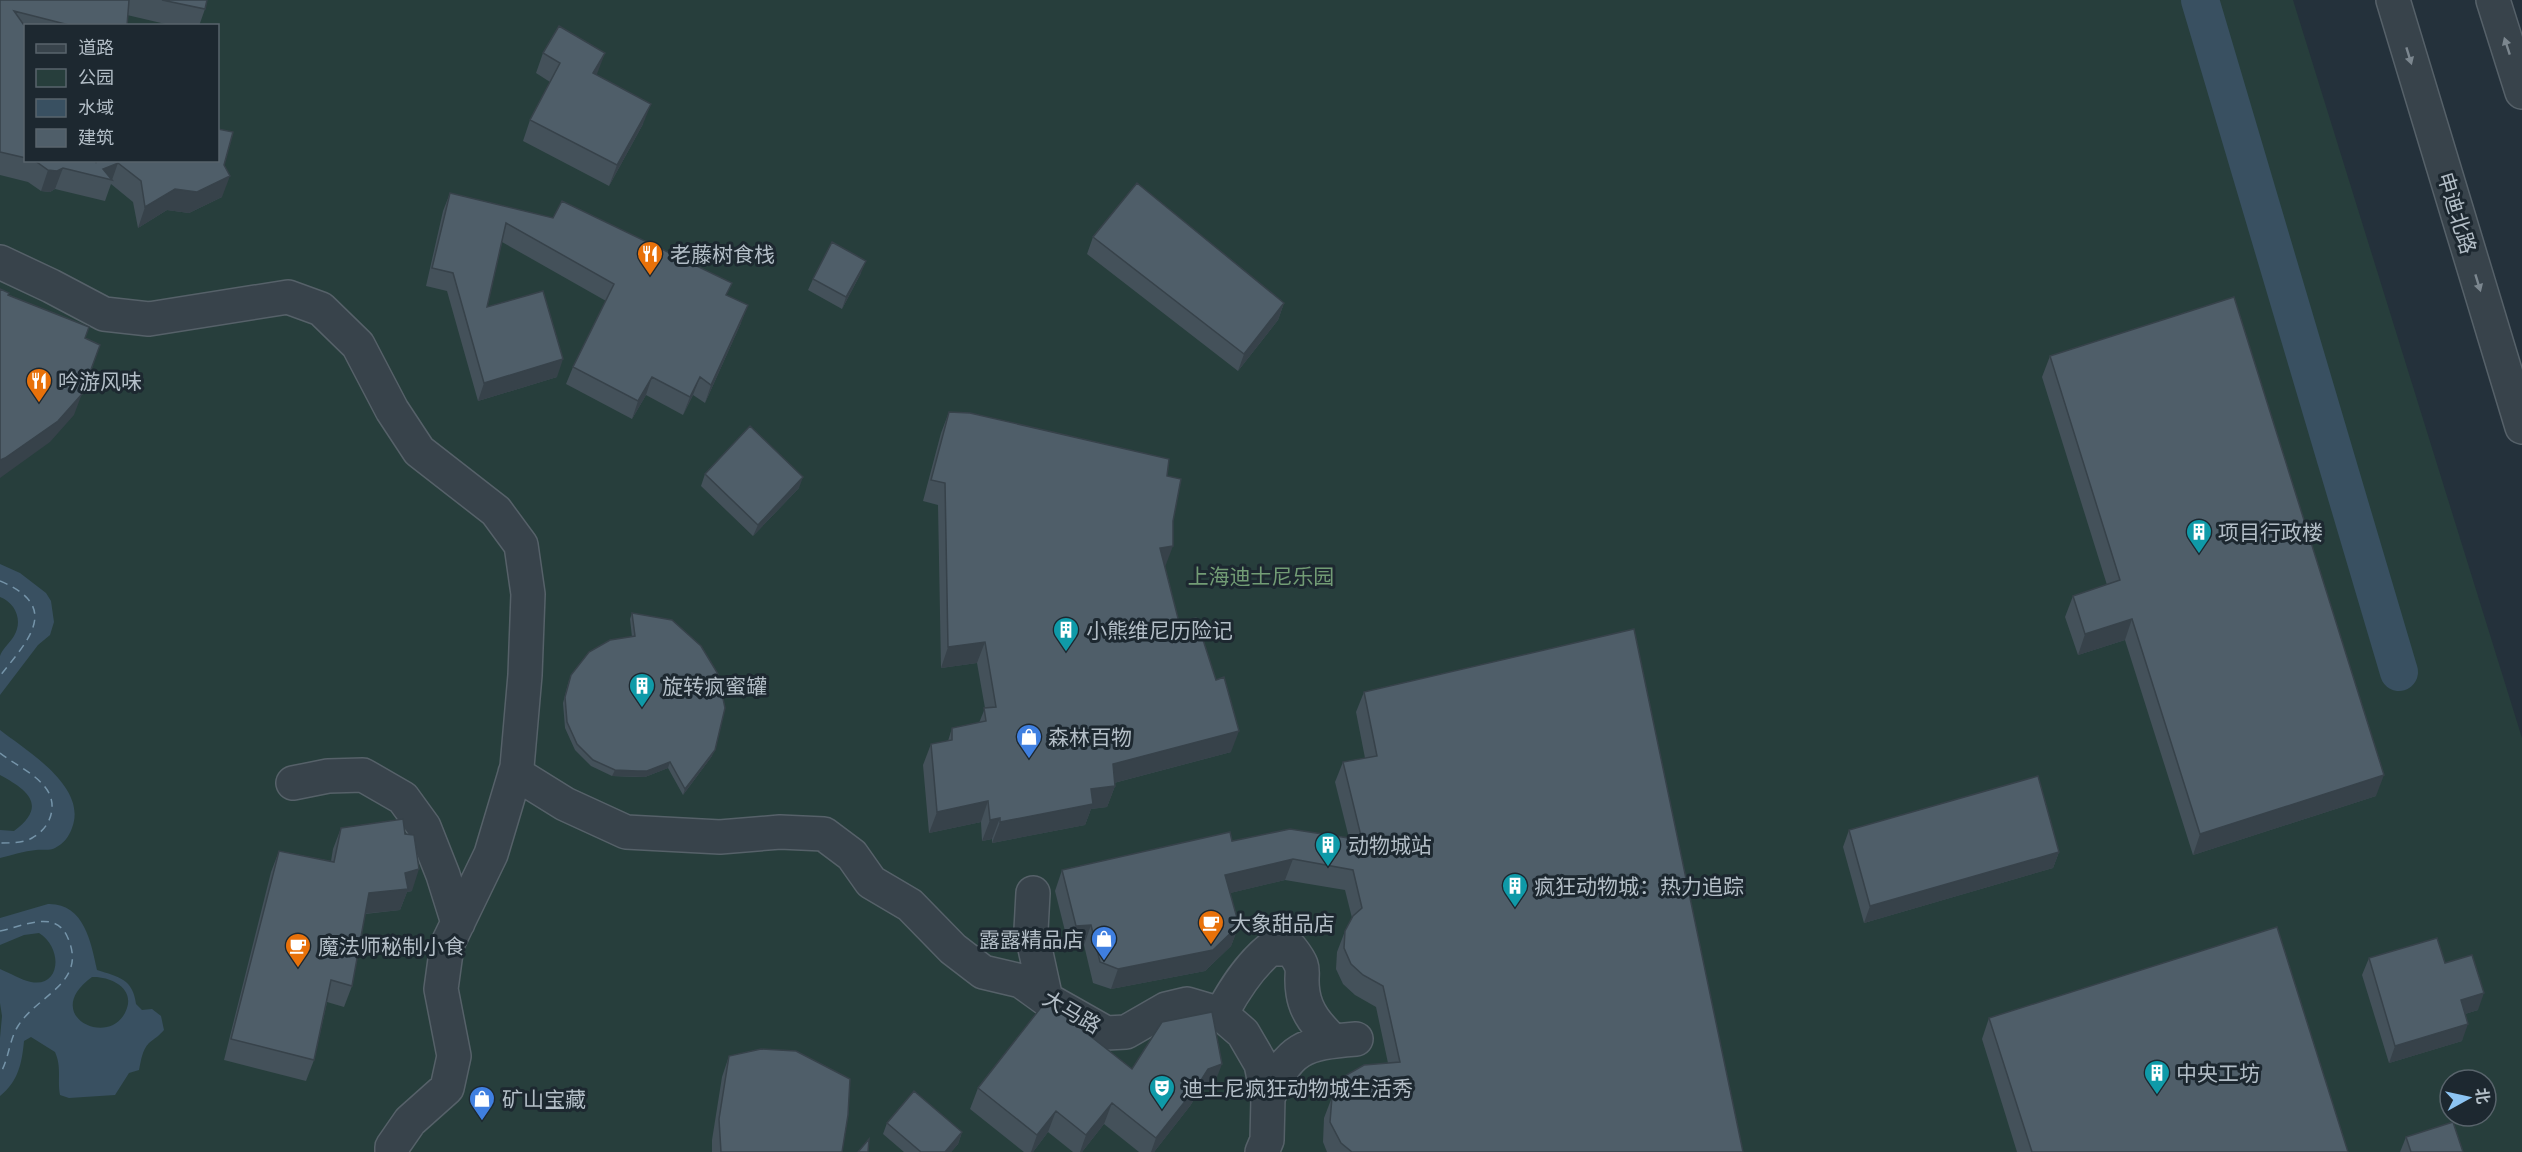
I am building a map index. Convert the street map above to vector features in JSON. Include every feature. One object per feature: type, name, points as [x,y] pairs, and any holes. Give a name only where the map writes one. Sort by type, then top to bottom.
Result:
[{"type":"street","name":"申迪北路","points":[[2392,0],[2522,427]]},
{"type":"street","points":[[2493,0],[2522,92]]},
{"type":"street","points":[[0,262],[104,314],[149,319],[288,297],[321,309],[358,345],[392,411],[419,451],[496,511],[521,545],[528,594],[525,675],[515,773],[491,854],[447,945],[441,989],[454,1056],[447,1088],[410,1121],[392,1147],[392,1152]]},
{"type":"street","name":"大马路","points":[[515,773],[565,804],[626,832],[720,837],[780,832],[824,834],[852,855],[871,882],[910,905],[953,949],[983,972],[1021,981],[1046,999],[1106,1033],[1126,1032],[1166,1009],[1187,1004],[1221,1014],[1243,1033],[1261,1064],[1268,1098],[1267,1140],[1262,1152]]},
{"type":"street","points":[[293,783],[328,776],[363,776],[403,798],[424,827],[443,875],[458,923]]},
{"type":"street","points":[[1032,893],[1031,930],[1046,999]]},
{"type":"street","points":[[1221,1014],[1230,997],[1258,958],[1270,949],[1291,949],[1302,964],[1303,993],[1312,1020],[1344,1040],[1312,1045],[1293,1054],[1278,1072],[1268,1098]]},
{"type":"green space","name":"上海迪士尼乐园","points":[[0,0],[2293,0],[2522,738],[2522,1152],[0,1152]]},
{"type":"water","points":[[0,564],[20,573],[46,593],[51,601],[54,622],[50,635],[38,645],[0,695],[0,656],[17,630],[18,619],[14,608],[0,597]]},
{"type":"water","points":[[0,730],[39,759],[63,785],[71,798],[75,813],[72,828],[65,840],[55,848],[27,851],[0,858],[0,830],[14,831],[30,814],[32,806],[26,793],[0,775]]},
{"type":"water","points":[[48,904],[60,905],[70,910],[84,926],[97,970],[124,980],[132,989],[136,1004],[142,1010],[152,1009],[161,1016],[164,1030],[149,1043],[142,1056],[139,1070],[129,1073],[115,1095],[69,1098],[60,1095],[55,1052],[31,1037],[24,1041],[22,1057],[15,1078],[0,1096],[2,1016],[0,969],[27,981],[41,982],[53,973],[55,957],[47,940],[39,933],[24,935],[0,945],[0,918]],"holes":[[[92,977],[99,977],[118,984],[127,994],[127,1008],[119,1021],[108,1027],[96,1027],[84,1023],[76,1015],[73,1004],[77,991]]]},
{"type":"building","points":[[0,0],[129,0],[127,24],[65,24],[14,11],[24,25],[24,158],[0,152]]},
{"type":"building","points":[[162,0],[207,0],[205,9]]},
{"type":"building","points":[[559,26],[605,53],[593,73],[651,104],[617,165],[530,120],[560,63],[543,53]]},
{"type":"building","points":[[219,129],[233,132],[224,165],[230,176],[197,192],[175,189],[145,207],[141,181],[118,163],[103,169],[112,180],[63,168],[57,171],[48,170],[37,162],[219,162]]},
{"type":"building","points":[[1137,183],[1284,303],[1244,354],[1093,237]]},
{"type":"building","points":[[450,193],[553,218],[562,201],[732,283],[726,295],[748,305],[711,385],[700,377],[690,397],[652,377],[638,401],[573,367],[614,284],[506,223],[487,307],[543,291],[563,359],[484,383],[453,273],[432,268]]},
{"type":"building","points":[[832,242],[866,261],[846,297],[813,279]]},
{"type":"building","name":"吟游风味","points":[[0,289],[9,293],[8,295],[89,327],[85,338],[100,345],[82,394],[58,421],[0,460]]},
{"type":"building","name":"项目行政楼","points":[[2234,297],[2384,775],[2200,834],[2132,619],[2085,634],[2073,596],[2120,580],[2050,356]]},
{"type":"building","name":"小熊维尼历险记","points":[[949,412],[970,413],[1169,459],[1167,476],[1181,479],[1173,521],[1173,546],[1160,548],[1179,622],[1196,618],[1216,680],[1224,677],[1239,731],[1113,764],[1115,786],[1091,789],[1093,804],[1000,822],[1000,818],[990,820],[988,801],[937,812],[931,744],[952,740],[952,728],[986,721],[984,708],[996,707],[985,642],[948,647],[945,483],[931,480]]},
{"type":"building","points":[[750,426],[803,477],[758,525],[705,474]]},
{"type":"building","name":"旋转疯蜜罐","points":[[632,613],[672,620],[701,646],[718,674],[725,708],[715,750],[685,789],[670,762],[647,771],[637,771],[615,770],[593,760],[577,744],[567,722],[565,697],[571,675],[589,652],[610,640],[635,636]]},
{"type":"building","name":"疯狂动物城：热力追踪","points":[[1634,629],[1743,1152],[1352,1152],[1341,1143],[1330,1122],[1332,1097],[1343,1077],[1364,1065],[1400,1062],[1383,986],[1363,975],[1351,964],[1344,948],[1345,931],[1353,916],[1362,908],[1353,870],[1293,859],[1225,875],[1239,925],[1213,950],[1118,969],[1100,962],[1091,925],[1076,926],[1062,870],[1230,832],[1232,841],[1290,829],[1362,840],[1343,762],[1377,756],[1364,692]]},
{"type":"building","points":[[2038,776],[2059,852],[1870,906],[1849,830]]},
{"type":"building","points":[[403,819],[405,834],[414,835],[419,869],[405,873],[408,889],[369,893],[352,986],[331,980],[314,1060],[231,1039],[279,851],[334,862],[341,828]]},
{"type":"building","name":"中央工坊","points":[[2277,927],[2348,1152],[2032,1152],[1989,1018]]},
{"type":"building","points":[[2437,938],[2445,963],[2472,955],[2484,993],[2461,1000],[2468,1024],[2395,1046],[2369,958]]},
{"type":"building","points":[[1046,1001],[1132,1069],[1162,1022],[1212,1012],[1222,1064],[1208,1069],[1156,1138],[1112,1103],[1086,1135],[1056,1111],[1037,1135],[978,1088]]},
{"type":"building","points":[[761,1049],[796,1051],[850,1079],[848,1115],[842,1152],[721,1152],[719,1119],[729,1056]]},
{"type":"building","points":[[914,1091],[962,1132],[945,1152],[921,1152],[887,1123]]},
{"type":"building","points":[[2438,1127],[2455,1128],[2463,1152],[2411,1152],[2406,1137]]},
{"type":"building","points":[[869,1139],[868,1152],[858,1152]]},
{"type":"waterway","points":[[2200,0],[2399,672]]},
{"type":"ferry route","points":[[0,581],[19,591],[30,602],[35,613],[34,625],[29,637],[0,676]]},
{"type":"ferry route","points":[[0,753],[40,782],[52,801],[51,815],[39,834],[25,841],[0,843]]},
{"type":"ferry route","points":[[0,931],[37,922],[54,923],[67,936],[72,952],[71,965],[66,977],[18,1026],[0,1074]]},
{"type":"place","name":"老藤树食栈","points":[[650,277]]},
{"type":"place","name":"吟游风味","points":[[39,404]]},
{"type":"place","name":"项目行政楼","points":[[2199,555]]},
{"type":"place","name":"小熊维尼历险记","points":[[1066,653]]},
{"type":"place","name":"旋转疯蜜罐","points":[[642,709]]},
{"type":"place","name":"森林百物","points":[[1029,760]]},
{"type":"place","name":"动物城站","points":[[1328,868]]},
{"type":"place","name":"疯狂动物城：热力追踪","points":[[1515,909]]},
{"type":"place","name":"大象甜品店","points":[[1211,946]]},
{"type":"place","name":"露露精品店","points":[[1104,962]]},
{"type":"place","name":"魔法师秘制小食","points":[[298,969]]},
{"type":"place","name":"中央工坊","points":[[2157,1096]]},
{"type":"place","name":"迪士尼疯狂动物城生活秀","points":[[1162,1111]]},
{"type":"place","name":"矿山宝藏","points":[[482,1122]]}]
